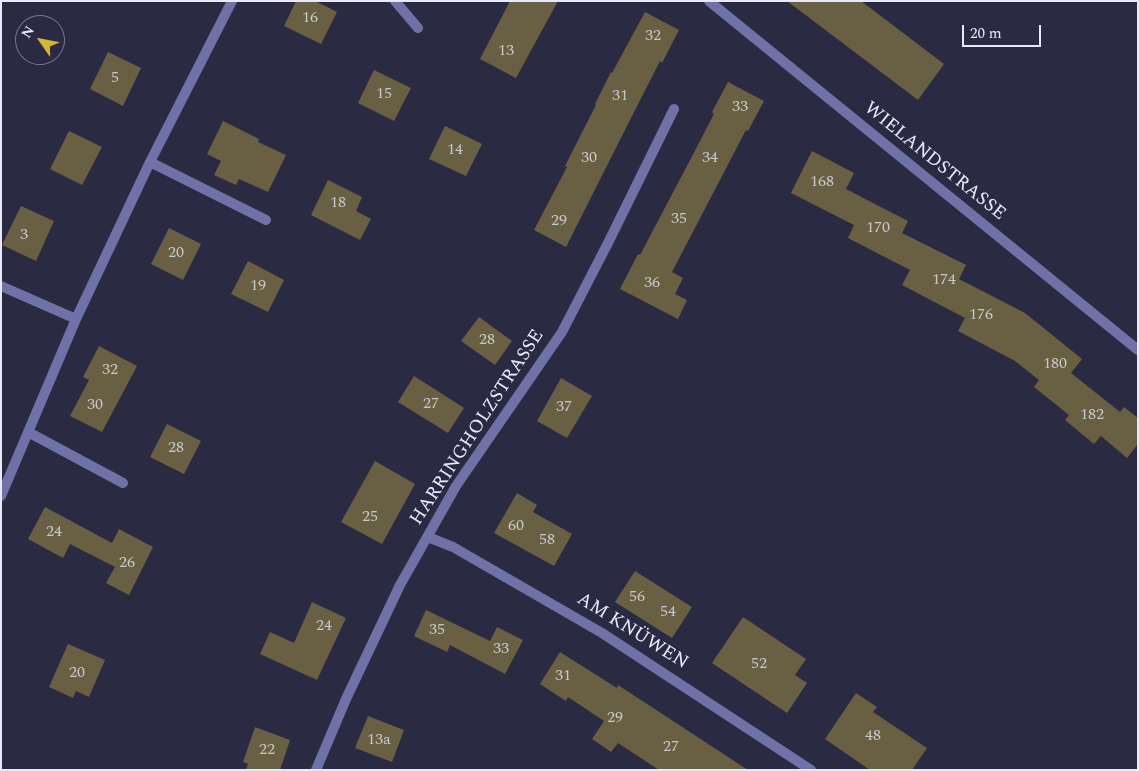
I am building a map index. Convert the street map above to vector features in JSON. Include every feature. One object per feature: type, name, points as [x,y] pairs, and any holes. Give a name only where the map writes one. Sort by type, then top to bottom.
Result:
[{"type":"street","points":[[1,496],[76,319],[150,162],[232,1]]},
{"type":"street","points":[[395,1],[418,28]]},
{"type":"street","name":"WIELANDSTRASSE","points":[[708,1],[1138,350]]},
{"type":"street","name":"HARRINGHOLZSTRASSE","points":[[316,770],[346,699],[400,585],[456,486],[562,332],[674,108]]},
{"type":"street","points":[[150,162],[266,220]]},
{"type":"street","points":[[1,286],[76,319]]},
{"type":"street","points":[[28,432],[123,483]]},
{"type":"street","name":"AM KNÜWEN","points":[[428,537],[454,546],[602,633],[811,770]]},
{"type":"building","points":[[296,1],[315,1],[337,12],[321,44],[284,26]]},
{"type":"building","points":[[510,1],[558,1],[516,78],[480,59]]},
{"type":"building","points":[[787,1],[861,1],[944,64],[918,100]]},
{"type":"building","points":[[645,12],[679,30],[662,63],[660,61],[566,247],[534,230],[567,167],[565,166],[611,72]]},
{"type":"building","points":[[108,52],[141,68],[123,106],[90,89]]},
{"type":"building","points":[[374,70],[411,88],[394,121],[358,103]]},
{"type":"building","points":[[728,82],[764,101],[748,131],[746,130],[672,272],[683,278],[675,294],[687,300],[678,319],[620,289],[688,164]]},
{"type":"building","points":[[223,121],[259,139],[258,142],[286,155],[268,192],[239,179],[236,185],[214,175],[221,161],[207,154]]},
{"type":"building","points":[[445,126],[482,144],[466,176],[429,159]]},
{"type":"building","points":[[69,131],[102,147],[82,185],[50,169]]},
{"type":"building","points":[[812,151],[854,173],[846,189],[908,221],[902,233],[966,265],[959,279],[1025,313],[1082,359],[1071,373],[1120,412],[1124,407],[1138,418],[1138,444],[1127,458],[1101,436],[1094,444],[1065,420],[1069,415],[1034,387],[1039,380],[1015,361],[958,331],[965,318],[902,285],[910,270],[848,238],[854,225],[791,193]]},
{"type":"building","points":[[328,180],[362,197],[356,211],[371,219],[360,240],[311,215]]},
{"type":"building","points":[[21,206],[54,221],[36,261],[2,245]]},
{"type":"building","points":[[169,228],[201,244],[183,280],[151,264]]},
{"type":"building","points":[[248,261],[284,280],[268,312],[231,294]]},
{"type":"building","points":[[479,317],[512,341],[495,365],[461,341]]},
{"type":"building","points":[[99,346],[137,366],[102,432],[70,416],[89,380],[83,377]]},
{"type":"building","points":[[414,376],[464,408],[448,433],[398,402]]},
{"type":"building","points":[[561,378],[592,396],[567,438],[537,421]]},
{"type":"building","points":[[167,424],[201,441],[184,474],[150,457]]},
{"type":"building","points":[[375,461],[415,484],[382,544],[341,522]]},
{"type":"building","points":[[517,493],[537,505],[533,512],[572,534],[554,566],[494,533]]},
{"type":"building","points":[[45,507],[112,543],[119,529],[153,547],[129,595],[106,583],[115,567],[70,544],[63,558],[28,539]]},
{"type":"building","points":[[635,571],[692,607],[672,638],[615,602]]},
{"type":"building","points":[[312,602],[346,618],[317,680],[260,654],[270,632],[294,643]]},
{"type":"building","points":[[426,610],[490,641],[497,627],[523,640],[505,674],[450,645],[447,652],[414,636]]},
{"type":"building","points":[[743,617],[806,659],[795,675],[807,683],[787,713],[712,663]]},
{"type":"building","points":[[68,644],[105,660],[89,697],[76,691],[73,698],[49,687]]},
{"type":"building","points":[[560,652],[617,688],[618,685],[748,770],[659,770],[618,743],[611,752],[592,739],[604,721],[568,697],[566,701],[540,684]]},
{"type":"building","points":[[856,693],[877,707],[873,712],[927,748],[912,770],[870,770],[825,739]]},
{"type":"building","points":[[368,716],[404,730],[392,762],[355,748]]},
{"type":"building","points":[[255,727],[290,740],[280,770],[246,770],[248,764],[243,762]]}]
